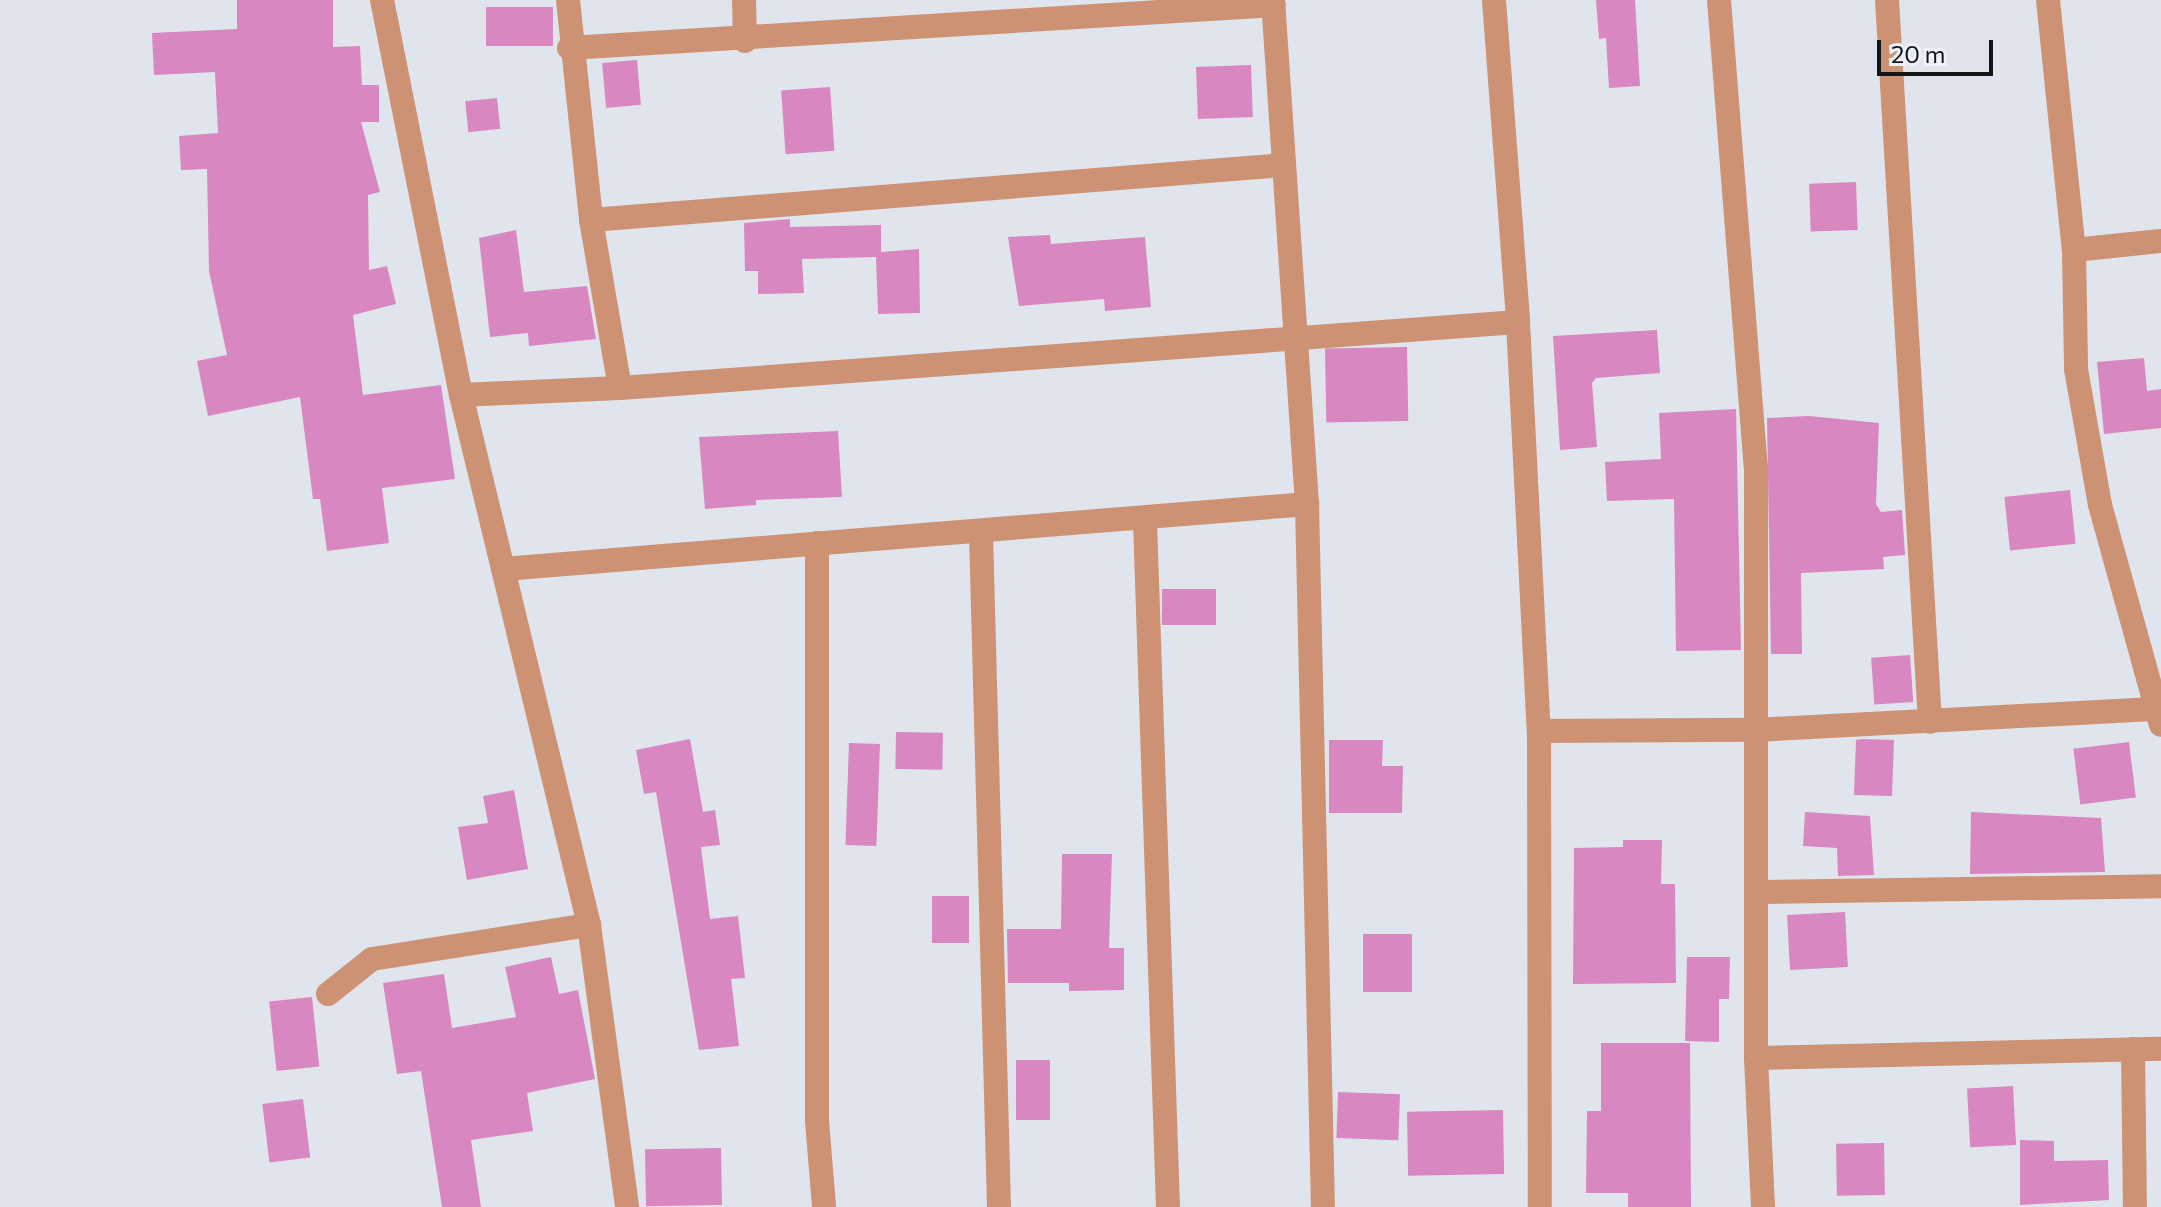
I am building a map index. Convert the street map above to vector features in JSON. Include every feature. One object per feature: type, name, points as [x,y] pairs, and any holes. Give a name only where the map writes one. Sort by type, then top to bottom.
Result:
[{"type":"street","points":[[382,0],[461,395],[589,925],[627,1207]]},
{"type":"street","points":[[568,0],[569,48],[591,220],[620,388]]},
{"type":"street","points":[[744,0],[745,41]]},
{"type":"street","points":[[1494,0],[1518,322],[1539,731],[1540,1207]]},
{"type":"street","points":[[1719,0],[1756,467],[1756,1058],[1763,1207]]},
{"type":"street","points":[[1887,0],[1930,722]]},
{"type":"street","points":[[1539,731],[1754,730],[2159,717],[2098,490],[2076,369],[2074,250],[2048,0]]},
{"type":"street","points":[[569,48],[745,41],[1273,2],[1307,504],[1323,1207]]},
{"type":"street","points":[[591,220],[1284,165]]},
{"type":"street","points":[[2074,250],[2161,241]]},
{"type":"street","points":[[461,395],[620,388],[1518,322]]},
{"type":"street","points":[[503,569],[666,559],[817,543],[1145,521],[1307,504]]},
{"type":"street","points":[[1145,521],[1168,1207]]},
{"type":"street","points":[[981,533],[999,1207]]},
{"type":"street","points":[[817,543],[817,1121],[824,1207]]},
{"type":"street","points":[[1756,892],[2161,886]]},
{"type":"street","points":[[328,994],[372,959],[589,925]]},
{"type":"street","points":[[2133,1049],[2135,1207]]},
{"type":"street","points":[[1756,1058],[2161,1049]]},
{"type":"building","points":[[237,0],[333,0],[333,47],[360,46],[362,85],[379,85],[379,122],[361,122],[380,192],[368,195],[369,270],[387,266],[396,304],[353,315],[363,395],[441,385],[455,479],[382,488],[389,543],[327,551],[320,499],[313,499],[300,397],[208,416],[197,361],[227,355],[209,271],[207,169],[181,170],[179,136],[218,133],[215,72],[154,75],[152,33],[237,29]]},
{"type":"building","points":[[1596,0],[1635,0],[1640,86],[1609,88],[1606,38],[1599,39]]},
{"type":"building","points":[[486,7],[553,7],[553,46],[486,46]]},
{"type":"building","points":[[637,60],[641,105],[606,108],[602,63]]},
{"type":"building","points":[[1251,65],[1253,117],[1198,119],[1196,67]]},
{"type":"building","points":[[830,87],[834,151],[786,154],[781,90]]},
{"type":"building","points":[[497,98],[500,129],[468,132],[465,101]]},
{"type":"building","points":[[1856,182],[1858,230],[1811,232],[1809,184]]},
{"type":"building","points":[[790,219],[790,227],[881,225],[881,252],[919,249],[920,313],[878,314],[876,257],[802,259],[804,293],[758,294],[758,271],[745,271],[744,223]]},
{"type":"building","points":[[516,230],[524,292],[587,286],[596,339],[529,346],[528,333],[490,337],[479,238]]},
{"type":"building","points":[[1050,235],[1051,244],[1145,237],[1151,307],[1105,311],[1104,299],[1019,306],[1008,237]]},
{"type":"building","points":[[1657,330],[1660,373],[1596,378],[1592,383],[1597,447],[1560,450],[1553,336]]},
{"type":"building","points":[[1407,347],[1408,421],[1326,422],[1325,348]]},
{"type":"building","points":[[2144,358],[2147,391],[2161,389],[2161,428],[2104,434],[2097,362]]},
{"type":"building","points":[[1736,409],[1741,650],[1676,651],[1674,499],[1607,501],[1605,462],[1661,459],[1659,413]]},
{"type":"building","points":[[1809,416],[1879,423],[1876,504],[1881,512],[1902,510],[1905,555],[1883,557],[1884,569],[1801,573],[1802,654],[1771,654],[1767,418]]},
{"type":"building","points":[[838,431],[842,497],[756,500],[756,505],[705,509],[699,437]]},
{"type":"building","points":[[2070,490],[2076,544],[2010,551],[2004,497]]},
{"type":"building","points":[[1162,589],[1216,589],[1216,625],[1162,625]]},
{"type":"building","points":[[1910,655],[1913,702],[1874,705],[1871,658]]},
{"type":"building","points":[[896,732],[943,733],[942,770],[895,769]]},
{"type":"building","points":[[690,739],[703,812],[715,810],[720,845],[701,847],[710,919],[738,916],[745,978],[731,979],[739,1046],[699,1050],[656,792],[644,794],[636,750]]},
{"type":"building","points":[[1329,740],[1383,740],[1382,766],[1403,766],[1402,813],[1329,813]]},
{"type":"building","points":[[1856,740],[1894,740],[1892,796],[1854,795]]},
{"type":"building","points":[[2129,742],[2136,798],[2080,804],[2073,749]]},
{"type":"building","points":[[849,743],[880,744],[876,846],[845,845]]},
{"type":"building","points":[[514,790],[528,869],[467,880],[458,827],[488,823],[483,796]]},
{"type":"building","points":[[1805,812],[1870,816],[1874,875],[1838,876],[1837,848],[1803,846]]},
{"type":"building","points":[[1971,812],[2101,818],[2105,872],[1970,874]]},
{"type":"building","points":[[1623,840],[1662,840],[1661,884],[1675,884],[1676,983],[1573,984],[1574,848],[1623,847]]},
{"type":"building","points":[[1062,854],[1112,854],[1109,948],[1124,948],[1124,990],[1069,991],[1069,983],[1008,983],[1007,929],[1061,929]]},
{"type":"building","points":[[932,896],[969,896],[969,943],[932,943]]},
{"type":"building","points":[[1845,912],[1848,967],[1790,970],[1787,915]]},
{"type":"building","points":[[1363,934],[1412,934],[1412,992],[1363,992]]},
{"type":"building","points":[[551,957],[559,994],[578,990],[595,1079],[527,1093],[533,1131],[471,1140],[481,1207],[442,1207],[421,1071],[397,1074],[383,983],[444,974],[452,1028],[516,1017],[505,967]]},
{"type":"building","points":[[1687,957],[1730,957],[1729,999],[1719,999],[1719,1042],[1685,1041]]},
{"type":"building","points":[[312,997],[319,1067],[277,1071],[269,1001]]},
{"type":"building","points":[[1601,1043],[1690,1043],[1691,1207],[1628,1207],[1628,1193],[1586,1193],[1587,1111],[1601,1111]]},
{"type":"building","points":[[1016,1060],[1050,1060],[1050,1120],[1016,1120]]},
{"type":"building","points":[[2013,1086],[2016,1145],[1970,1147],[1967,1088]]},
{"type":"building","points":[[1338,1092],[1400,1094],[1398,1140],[1336,1138]]},
{"type":"building","points":[[303,1099],[310,1158],[269,1163],[262,1104]]},
{"type":"building","points":[[1503,1110],[1504,1174],[1408,1176],[1407,1112]]},
{"type":"building","points":[[2020,1140],[2054,1141],[2054,1161],[2108,1160],[2109,1200],[2020,1205]]},
{"type":"building","points":[[1884,1143],[1885,1195],[1837,1196],[1836,1144]]},
{"type":"building","points":[[721,1148],[722,1205],[646,1206],[645,1149]]}]
